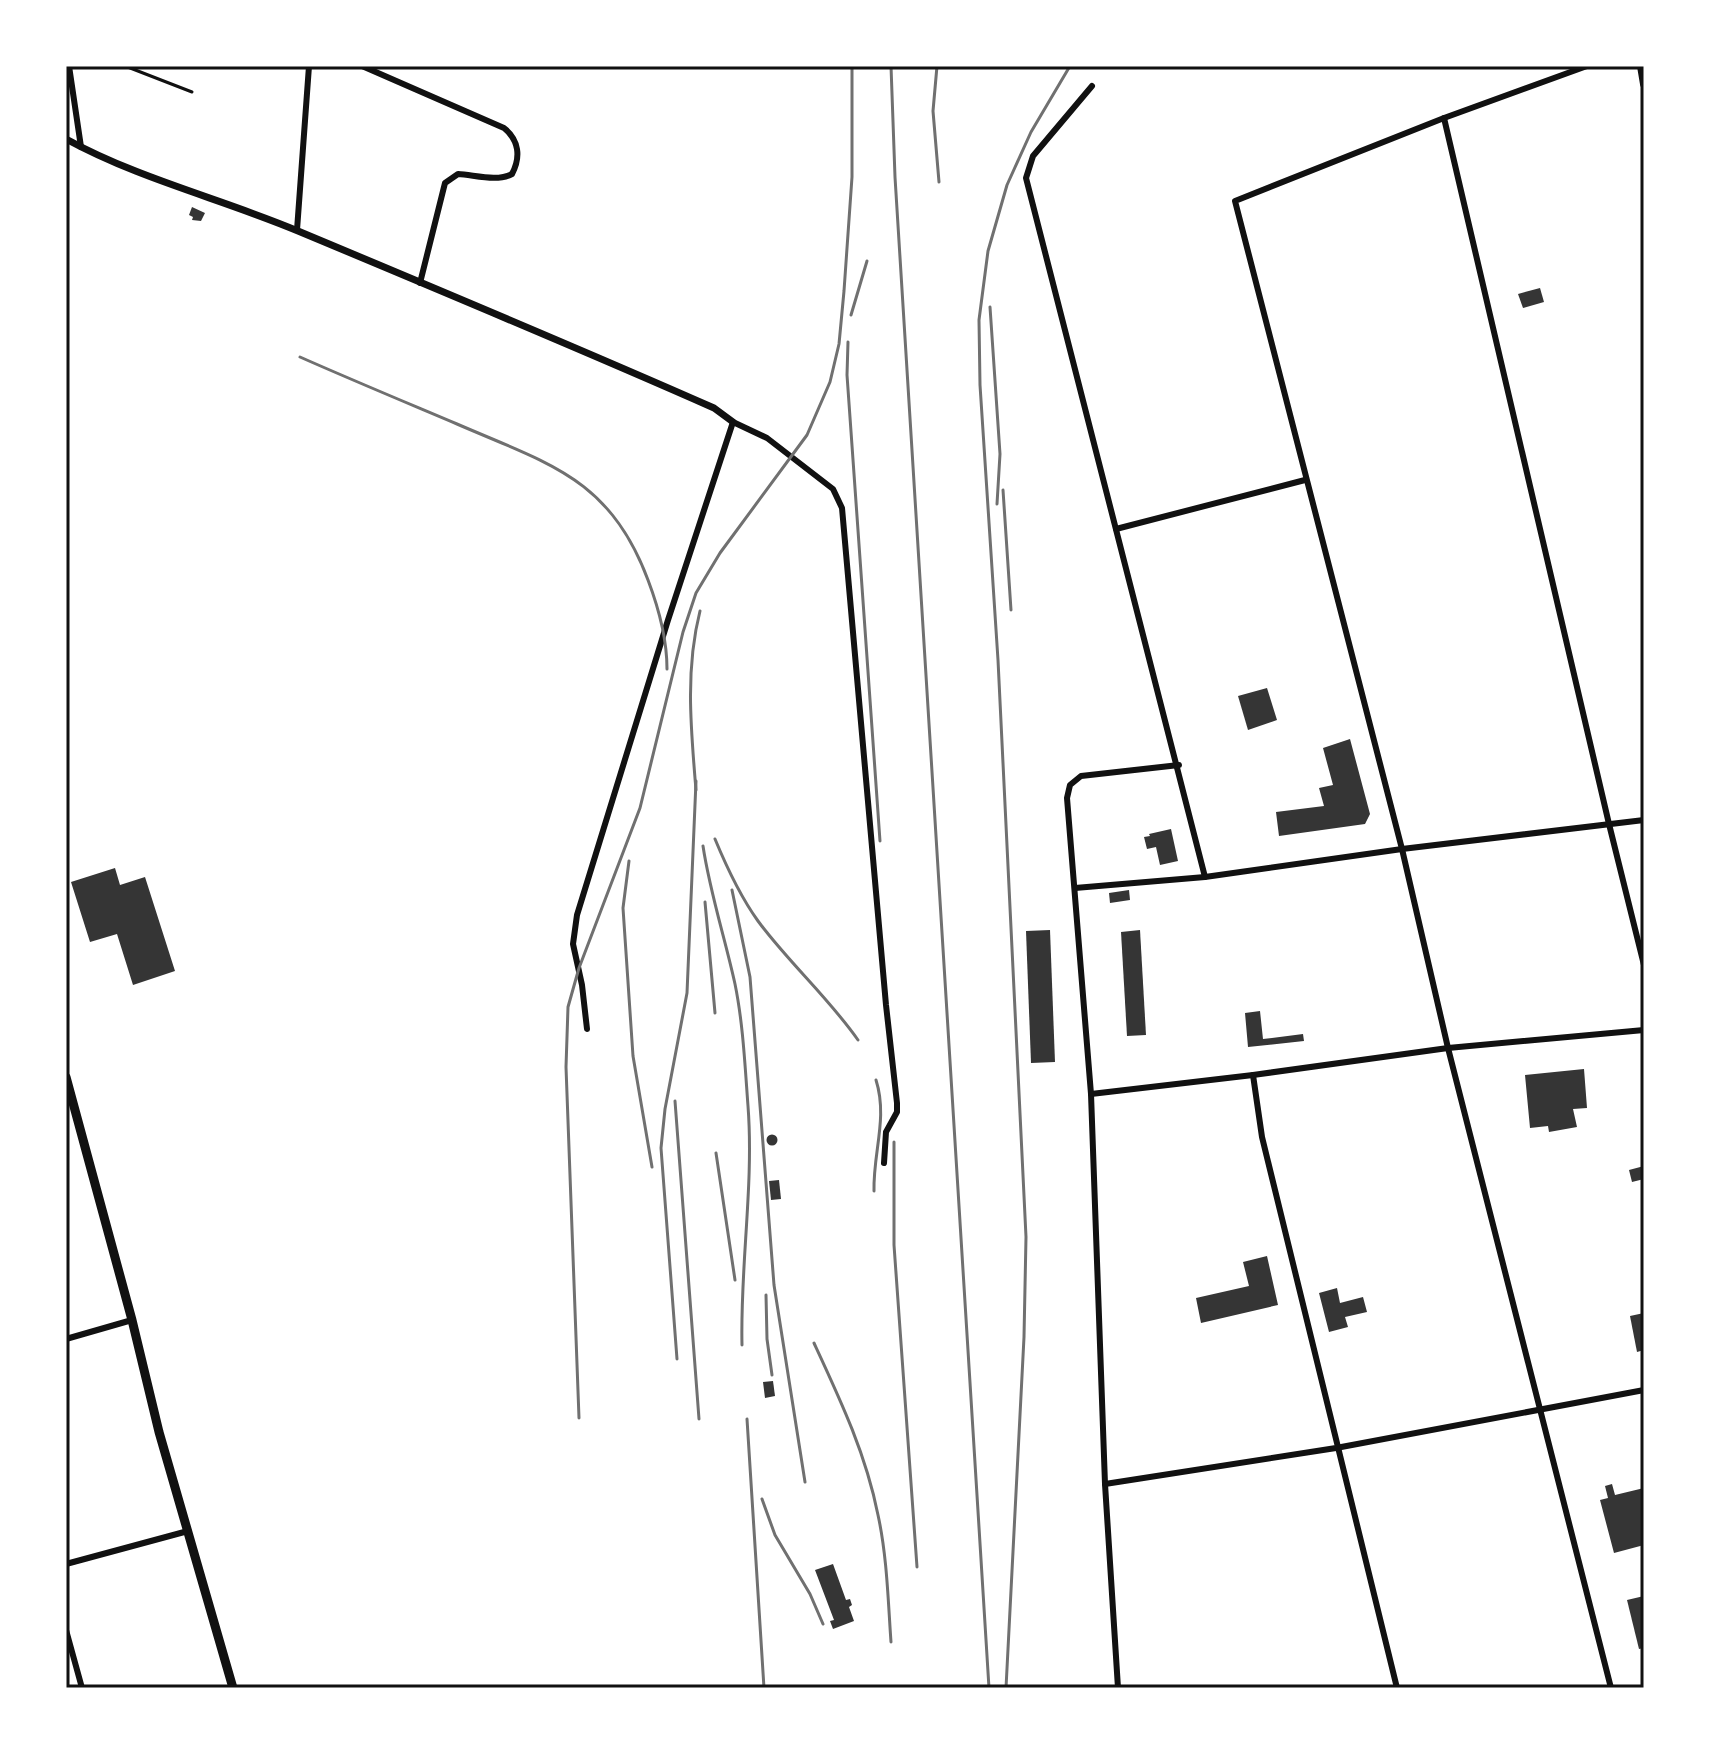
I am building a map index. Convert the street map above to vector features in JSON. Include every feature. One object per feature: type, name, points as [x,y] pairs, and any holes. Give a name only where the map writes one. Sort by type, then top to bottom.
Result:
[{"type":"main road","points":[[1641,66],[1644,84]]},
{"type":"main road","points":[[66,1077],[159,1432],[233,1688]]},
{"type":"street","points":[[69,66],[81,147]]},
{"type":"street","points":[[297,230],[309,66]]},
{"type":"street","points":[[362,66],[504,128],[511,134],[518,150],[516,166],[512,174],[505,178],[458,174],[445,183],[420,283]]},
{"type":"street","points":[[1587,66],[1444,118],[1235,201],[1402,849],[1448,1048],[1611,1688]]},
{"type":"street","points":[[1092,86],[1033,156],[1026,178],[1150,668],[1179,765],[1205,877]]},
{"type":"street","points":[[1444,118],[1644,965]]},
{"type":"street","points":[[66,139],[194,194],[297,230],[714,408],[733,422],[767,438],[833,489],[842,508],[897,1103],[897,1112],[886,1132],[884,1163]]},
{"type":"street","points":[[587,1029],[573,944],[577,915],[733,422]]},
{"type":"street","points":[[1116,529],[1305,480]]},
{"type":"street","points":[[1118,1688],[1105,1484],[1091,1094],[1067,798],[1070,785],[1081,776],[1179,765]]},
{"type":"street","points":[[1075,888],[1205,877],[1402,849],[1644,820]]},
{"type":"street","points":[[1091,1094],[1448,1048],[1644,1030]]},
{"type":"street","points":[[1253,1075],[1262,1137],[1397,1688]]},
{"type":"street","points":[[66,1339],[132,1320]]},
{"type":"street","points":[[1105,1484],[1336,1448],[1644,1390]]},
{"type":"street","points":[[66,1564],[188,1531]]},
{"type":"street","points":[[66,1630],[82,1688]]},
{"type":"lane","points":[[125,66],[192,92]]},
{"type":"building","points":[[192,207],[205,213],[201,221],[192,220],[193,217],[189,215]]},
{"type":"building","points":[[1540,288],[1544,302],[1523,308],[1518,294]]},
{"type":"building","points":[[1267,688],[1277,720],[1248,730],[1238,696]]},
{"type":"building","points":[[1350,739],[1370,814],[1365,824],[1279,836],[1276,812],[1324,806],[1319,788],[1333,785],[1323,748]]},
{"type":"building","points":[[1171,829],[1178,861],[1160,865],[1156,847],[1147,849],[1144,837]]},
{"type":"building","points":[[115,868],[120,885],[145,877],[175,971],[133,985],[117,934],[90,942],[71,882]]},
{"type":"building","points":[[1129,890],[1130,900],[1110,903],[1109,893]]},
{"type":"building","points":[[1050,930],[1055,1062],[1031,1063],[1026,931]]},
{"type":"building","points":[[1140,930],[1146,1035],[1127,1036],[1121,932]]},
{"type":"building","points":[[1260,1011],[1263,1039],[1303,1034],[1304,1041],[1248,1047],[1245,1013]]},
{"type":"building","points":[[1584,1069],[1587,1108],[1573,1109],[1577,1127],[1549,1132],[1548,1126],[1530,1128],[1525,1075]]},
{"type":"building","points":[[772,1135],[777,1140],[772,1145],[767,1140]]},
{"type":"building","points":[[1644,1166],[1644,1179],[1632,1182],[1629,1170]]},
{"type":"building","points":[[779,1180],[781,1199],[771,1200],[769,1181]]},
{"type":"building","points":[[1267,1256],[1278,1305],[1201,1323],[1196,1298],[1249,1286],[1243,1262]]},
{"type":"building","points":[[1337,1288],[1340,1303],[1363,1297],[1367,1312],[1345,1317],[1348,1327],[1329,1332],[1319,1293]]},
{"type":"building","points":[[1644,1313],[1644,1350],[1637,1352],[1630,1316]]},
{"type":"building","points":[[773,1381],[775,1396],[765,1398],[763,1382]]},
{"type":"building","points":[[1612,1484],[1615,1495],[1644,1488],[1644,1545],[1614,1553],[1600,1500],[1608,1498],[1605,1486]]},
{"type":"building","points":[[833,1564],[846,1600],[850,1599],[852,1605],[849,1607],[854,1621],[833,1629],[830,1621],[834,1620],[815,1570]]},
{"type":"building","points":[[1644,1596],[1644,1648],[1639,1649],[1627,1600]]},
{"type":"railway","points":[[579,1418],[566,1067],[568,1007],[579,968],[640,808],[683,632],[696,593],[720,553],[807,435],[830,382],[839,344],[852,177],[852,66]]},
{"type":"railway","points":[[891,66],[895,177],[989,1688]]},
{"type":"railway","points":[[937,66],[933,111],[939,182]]},
{"type":"railway","points":[[1006,1688],[1024,1337],[1026,1237],[979,320],[988,251],[1007,185],[1031,132],[1070,66]]},
{"type":"railway","points":[[851,315],[867,261]]},
{"type":"railway","points":[[990,307],[1000,454],[997,504]]},
{"type":"railway","points":[[848,342],[847,375],[880,841]]},
{"type":"railway","points":[[300,357],[548,464],[595,496],[615,518],[633,546],[648,580],[662,624],[667,669]]},
{"type":"railway","points":[[1003,490],[1011,610]]},
{"type":"railway","points":[[696,790],[691,678],[700,611]]},
{"type":"railway","points":[[677,1359],[661,1148],[665,1109],[687,993],[696,781]]},
{"type":"railway","points":[[715,839],[734,882],[758,921],[858,1040]]},
{"type":"railway","points":[[703,846],[735,984],[745,1060],[749,1166],[742,1345]]},
{"type":"railway","points":[[629,861],[623,908],[633,1056],[652,1167]]},
{"type":"railway","points":[[732,890],[750,977],[774,1285],[805,1482]]},
{"type":"railway","points":[[705,902],[715,1013]]},
{"type":"railway","points":[[874,1191],[881,1108],[876,1080]]},
{"type":"railway","points":[[675,1101],[699,1419]]},
{"type":"railway","points":[[894,1142],[894,1245],[917,1567]]},
{"type":"railway","points":[[716,1153],[735,1280]]},
{"type":"railway","points":[[766,1295],[772,1375]]},
{"type":"railway","points":[[814,1343],[851,1427],[873,1492],[887,1578],[891,1642]]},
{"type":"railway","points":[[747,1419],[764,1688]]},
{"type":"railway","points":[[762,1499],[775,1535],[810,1594],[823,1624]]}]
